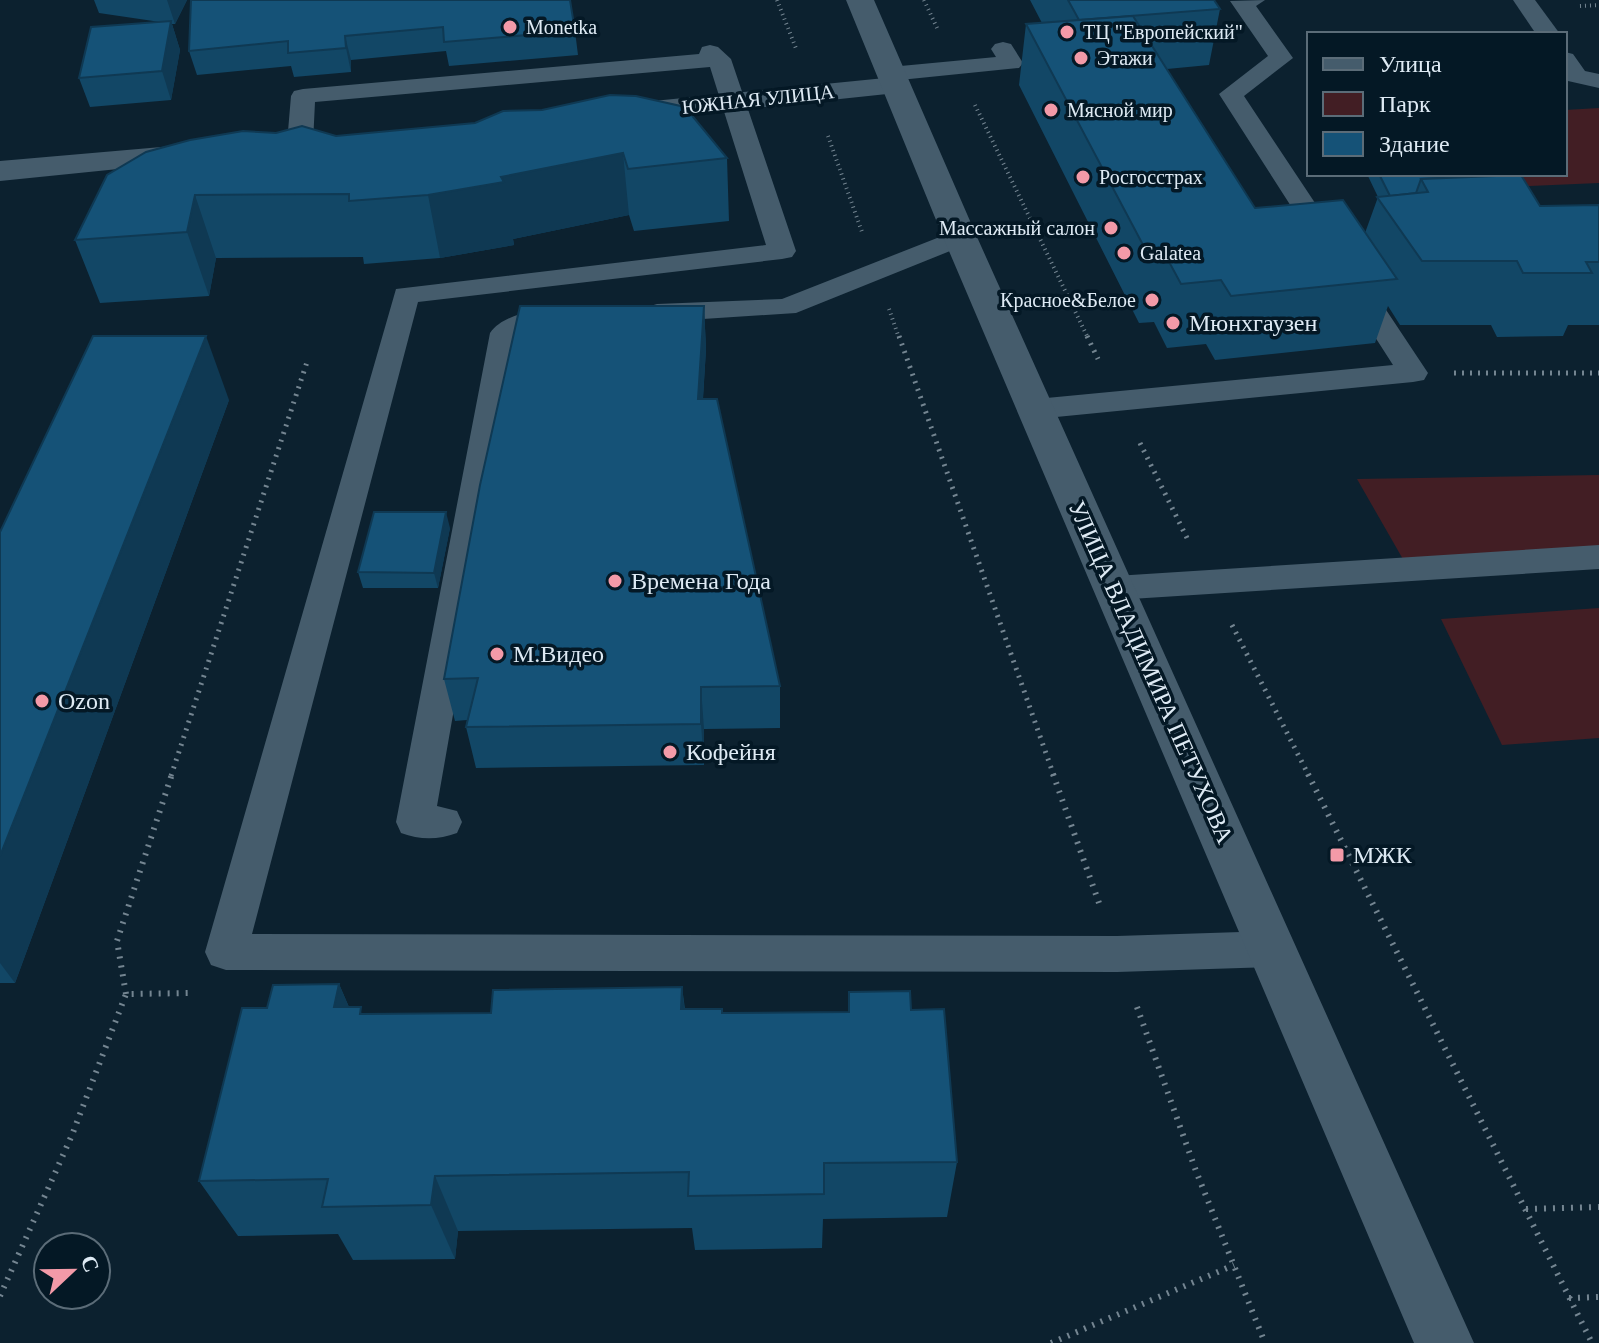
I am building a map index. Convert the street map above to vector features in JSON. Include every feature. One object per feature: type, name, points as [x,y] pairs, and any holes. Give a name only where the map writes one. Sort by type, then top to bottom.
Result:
[{"type":"main road","name":"УЛИЦА ВЛАДИМИРА ПЕТУХОВА","points":[[860,0],[960,237],[1444,1343]]},
{"type":"main road","name":"ЮЖНАЯ УЛИЦА","points":[[595,115],[813,94],[892,80]]},
{"type":"main road","points":[[269,146],[331,140]]},
{"type":"main road","points":[[0,171],[221,150]]},
{"type":"lane","points":[[1036,409],[1413,373],[1231,94],[1281,58],[1241,1],[1254,0]]},
{"type":"lane","points":[[1524,0],[1547,32]]},
{"type":"lane","points":[[892,80],[957,68],[1011,63],[1003,49]]},
{"type":"lane","points":[[300,143],[303,96],[715,55],[734,102],[782,251],[406,295],[226,952],[1117,954],[1273,949]]},
{"type":"lane","points":[[1567,62],[1577,76],[1599,81]]},
{"type":"lane","points":[[1323,234],[1354,233]]},
{"type":"lane","points":[[632,314],[787,310],[960,237]]},
{"type":"lane","points":[[443,822],[415,822],[505,333],[540,318],[586,316]]},
{"type":"lane","points":[[1115,588],[1599,557]]},
{"type":"path","points":[[777,0],[1117,954],[1265,1343]]},
{"type":"path","points":[[924,0],[1118,401],[1592,1343]]},
{"type":"path","points":[[1579,6],[1599,5]]},
{"type":"path","points":[[0,1296],[72,1135],[126,994],[117,941],[307,362]]},
{"type":"path","points":[[1413,373],[1599,373]]},
{"type":"path","points":[[126,994],[205,993]]},
{"type":"path","points":[[1526,1209],[1599,1207]]},
{"type":"path","points":[[1051,1343],[1234,1265]]},
{"type":"path","points":[[1569,1298],[1599,1297]]},
{"type":"green space","points":[[1599,108],[1599,183],[1510,187],[1502,176],[1567,176],[1567,110]]},
{"type":"green space","points":[[1599,475],[1599,549],[1404,561],[1357,479]]},
{"type":"green space","points":[[1599,608],[1599,738],[1502,745],[1441,619]]},
{"type":"building","points":[[191,0],[570,0],[575,31],[444,42],[443,27],[345,36],[346,48],[288,53],[288,41],[189,51]]},
{"type":"building","points":[[1068,0],[1214,0],[1220,9],[1079,20]]},
{"type":"building","points":[[1133,16],[1255,208],[1343,200],[1397,279],[1231,296],[1221,280],[1181,284],[1167,258],[1151,260],[1026,24]]},
{"type":"building","points":[[171,21],[162,71],[79,78],[91,27]]},
{"type":"building","points":[[610,95],[636,96],[685,107],[727,158],[628,169],[623,153],[501,177],[504,182],[428,195],[349,201],[349,194],[195,195],[187,232],[75,240],[107,175],[146,152],[190,140],[243,131],[276,133],[302,126],[336,136],[475,123],[503,111],[542,110]]},
{"type":"building","points":[[1380,176],[1476,176],[1421,179],[1416,193],[1390,196]]},
{"type":"building","points":[[1522,176],[1540,206],[1599,205],[1599,262],[1586,262],[1592,273],[1523,273],[1517,261],[1422,261],[1377,197],[1428,192],[1421,179]]},
{"type":"building","name":"Времена Года","points":[[520,306],[704,306],[698,399],[717,399],[780,686],[701,687],[701,724],[466,727],[478,678],[444,679],[480,485]]},
{"type":"building","points":[[93,336],[206,336],[0,856],[0,532]]},
{"type":"building","points":[[374,512],[446,512],[434,573],[358,572]]},
{"type":"building","points":[[339,984],[334,1007],[361,1007],[360,1014],[491,1013],[493,990],[682,987],[681,1009],[722,1009],[722,1013],[849,1012],[849,992],[910,991],[911,1010],[944,1009],[957,1162],[824,1163],[824,1194],[688,1196],[689,1172],[435,1176],[431,1205],[322,1207],[328,1179],[199,1181],[242,1008],[267,1008],[273,985]]},
{"type":"place","name":"Monetka","points":[[510,27]]},
{"type":"place","name":"ТЦ \"Европейский\"","points":[[1067,32]]},
{"type":"place","name":"Этажи","points":[[1081,58]]},
{"type":"place","name":"Мясной мир","points":[[1051,110]]},
{"type":"place","name":"Росгосстрах","points":[[1083,177]]},
{"type":"place","name":"Массажный салон","points":[[1111,228]]},
{"type":"place","name":"Galatea","points":[[1124,253]]},
{"type":"place","name":"Красное&Белое","points":[[1152,300]]},
{"type":"place","name":"Мюнхгаузен","points":[[1173,323]]},
{"type":"place","name":"Времена Года","points":[[615,581]]},
{"type":"place","name":"М.Видео","points":[[497,654]]},
{"type":"place","name":"Ozon","points":[[42,701]]},
{"type":"place","name":"Кофейня","points":[[670,752]]},
{"type":"place","name":"МЖК","points":[[1337,855]]}]
